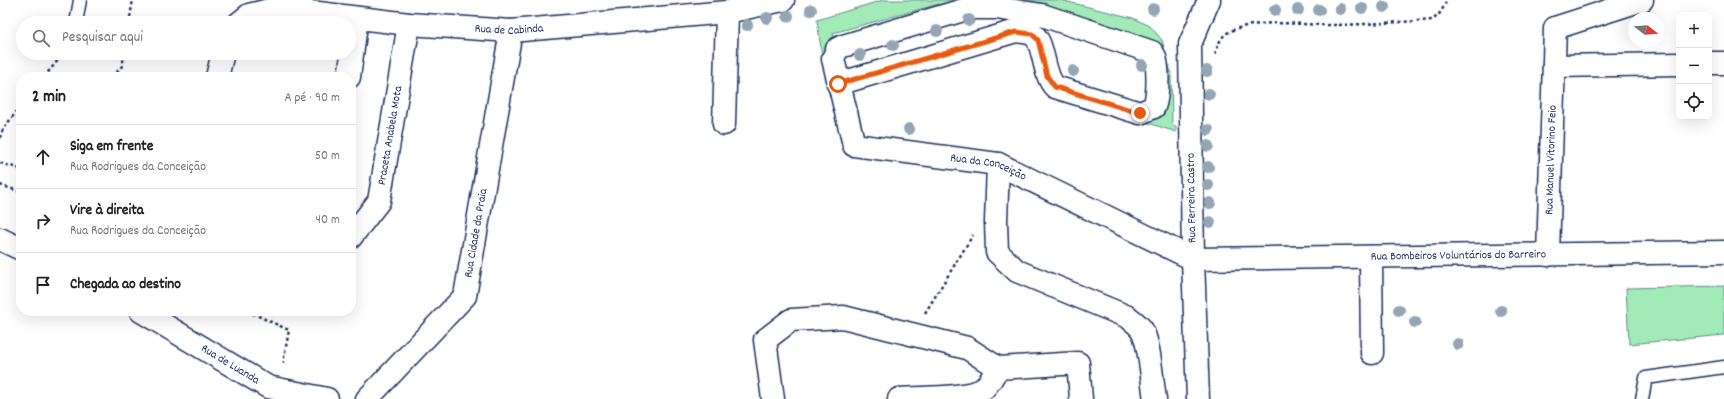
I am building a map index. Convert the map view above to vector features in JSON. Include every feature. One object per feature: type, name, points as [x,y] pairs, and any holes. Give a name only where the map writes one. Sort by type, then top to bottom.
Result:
[{"type":"street","name":"Rua de Cabinda","points":[[357,18],[409,24],[511,31],[727,12],[783,0]]},
{"type":"street","name":"Rua Ferreira Castro","points":[[1198,399],[1193,258],[1190,44],[1209,0]]},
{"type":"street","name":"Rua Manuel Vitorino Feio","points":[[1548,254],[1555,28],[1642,0]]},
{"type":"street","name":"Rua de Cabinda","points":[[248,16],[277,8],[341,16]]},
{"type":"street","name":"Rua da Conceição","points":[[838,84],[1016,32],[1032,34],[1038,40],[1047,76],[1055,87],[1140,113],[1154,107],[1157,99],[1156,60],[1152,52],[1050,17],[1023,11],[970,8],[843,46],[837,50],[833,59],[838,84],[854,145],[998,164],[1193,258]]},
{"type":"street","points":[[724,124],[727,12]]},
{"type":"street","points":[[356,25],[357,18]]},
{"type":"street","name":"Praceta Anabela Mota","points":[[356,231],[379,201],[409,24]]},
{"type":"street","name":"Rua Cidade da Praia","points":[[367,399],[465,296],[511,31]]},
{"type":"street","points":[[218,72],[221,60]]},
{"type":"street","points":[[350,72],[351,60]]},
{"type":"street","points":[[1712,63],[1724,63]]},
{"type":"street","points":[[1554,66],[1676,64]]},
{"type":"street","points":[[998,164],[996,222],[997,252],[1017,270],[1128,317],[1136,322],[1142,331],[1146,343],[1155,399]]},
{"type":"street","points":[[0,239],[16,247]]},
{"type":"street","name":"Rua Bombeiros Voluntários do Barreiro","points":[[1193,258],[1724,252]]},
{"type":"street","points":[[1371,257],[1372,354]]},
{"type":"street","name":"Rua de Luanda","points":[[149,316],[268,393],[327,399]]},
{"type":"street","points":[[773,399],[765,340],[791,320],[843,317],[967,348],[998,368],[1078,364],[1081,399]]},
{"type":"street","points":[[899,399],[922,397],[961,398],[983,390],[998,368]]},
{"type":"lane","points":[[77,16],[80,0]]},
{"type":"lane","points":[[1642,399],[1646,378],[1724,367]]},
{"type":"path","points":[[130,16],[133,0]]},
{"type":"path","points":[[1214,57],[1219,42],[1227,33],[1239,28],[1263,24],[1338,25],[1433,20],[1441,12],[1447,0]]},
{"type":"path","points":[[48,72],[58,60]]},
{"type":"path","points":[[118,72],[122,66],[123,60]]},
{"type":"path","points":[[0,138],[3,129],[16,112]]},
{"type":"path","points":[[0,163],[16,168]]},
{"type":"path","points":[[0,185],[16,190]]},
{"type":"path","points":[[912,334],[977,228]]},
{"type":"path","points":[[258,316],[289,330],[283,363]]},
{"type":"green space","points":[[883,0],[1060,0],[1133,18],[1150,26],[1162,40],[1171,73],[1172,124],[1176,126],[1176,132],[1142,121],[1153,119],[1160,113],[1157,47],[943,8],[939,4],[833,33],[835,41],[822,56],[817,20]]},
{"type":"green space","points":[[1724,286],[1724,335],[1629,344],[1626,288]]},
{"type":"route","points":[[838,84],[978,41],[1016,32],[1026,32],[1032,34],[1038,40],[1047,76],[1050,83],[1055,87],[1140,113]]}]
